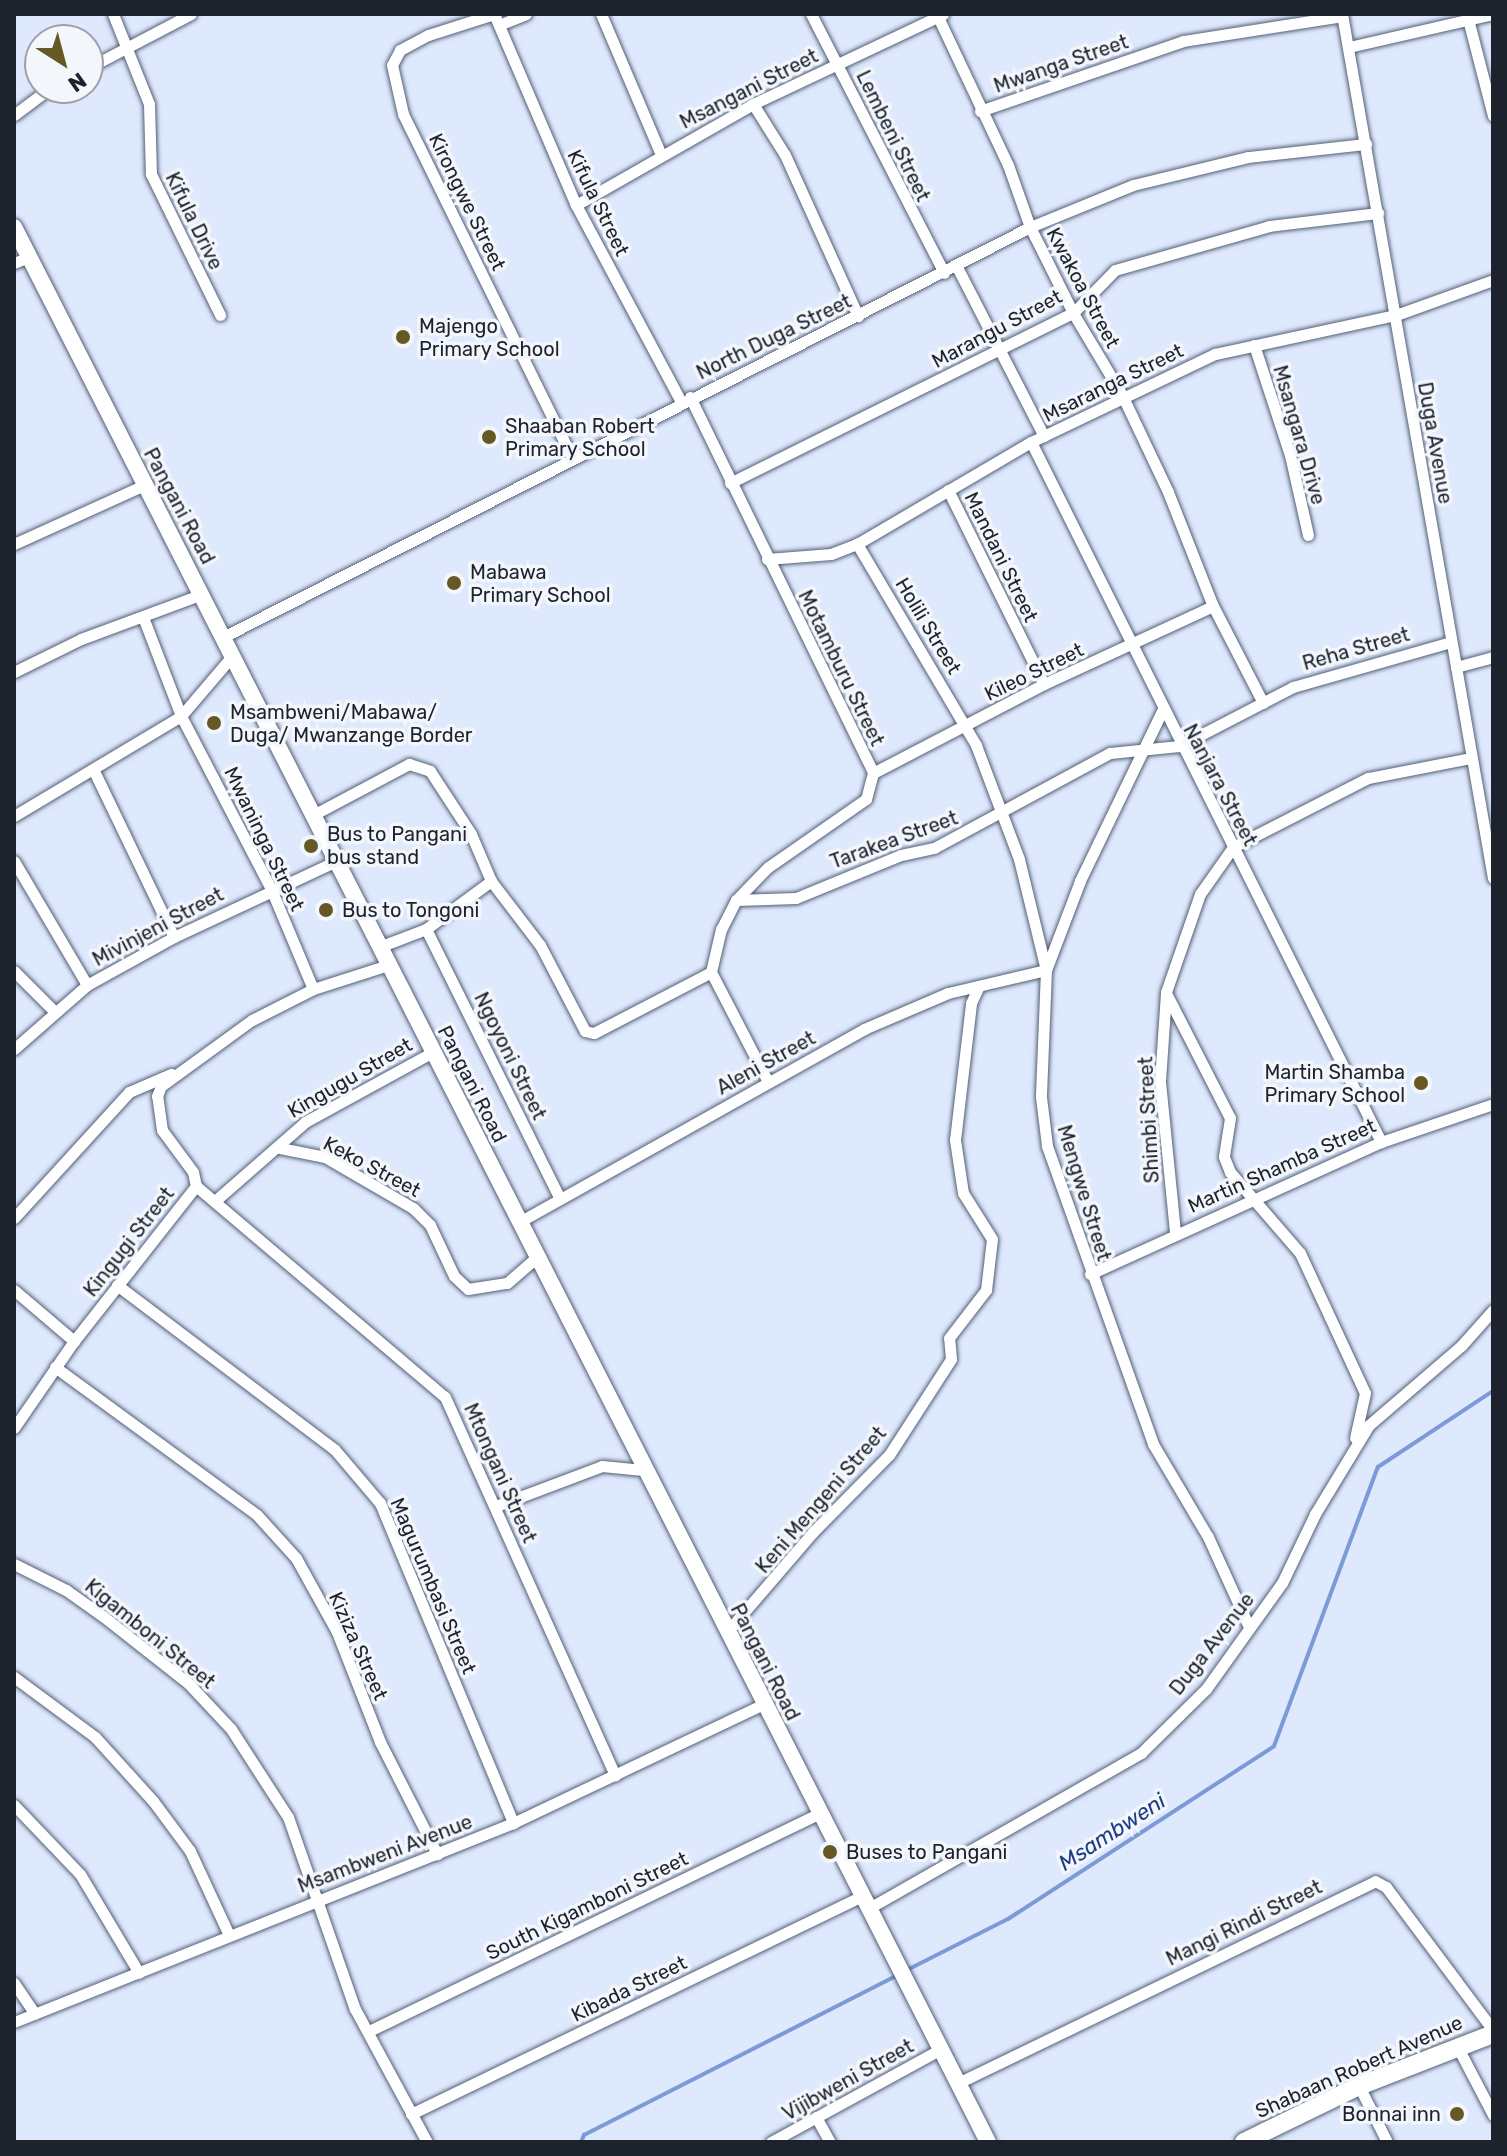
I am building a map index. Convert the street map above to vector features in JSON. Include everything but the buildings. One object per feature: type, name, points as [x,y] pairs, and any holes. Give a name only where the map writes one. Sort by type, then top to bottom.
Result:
[{"type":"main road","name":"Pangani Road","points":[[14,227],[19,257],[202,594],[643,1470],[988,2142]]},
{"type":"main road","name":"Shabaan Robert Avenue","points":[[1244,2142],[1273,2135],[1359,2086],[1493,2032]]},
{"type":"street","name":"Kifula Drive","points":[[113,14],[129,47],[149,104],[151,174],[220,315]]},
{"type":"street","points":[[104,60],[191,14]]},
{"type":"street","name":"Kirongwe Street","points":[[526,14],[428,35],[400,50],[392,65],[403,114],[572,458]]},
{"type":"street","points":[[601,14],[661,155]]},
{"type":"street","name":"Lembeni Street","points":[[811,14],[838,63],[903,202],[944,273]]},
{"type":"street","points":[[1349,47],[1493,14]]},
{"type":"street","name":"Duga Avenue","points":[[1342,15],[1493,878]]},
{"type":"street","name":"Mwanga Street","points":[[980,111],[1183,41],[1342,15]]},
{"type":"street","name":"Msangani Street","points":[[576,205],[753,104],[941,16]]},
{"type":"street","name":"Kwakoa Street","points":[[941,16],[1030,227],[1073,313],[1122,395],[1168,492],[1213,606],[1263,703]]},
{"type":"street","name":"Kifula Street","points":[[496,18],[576,205],[686,399]]},
{"type":"street","points":[[1468,19],[1493,116]]},
{"type":"street","points":[[753,104],[785,155],[858,316]]},
{"type":"street","name":"North Duga Street","points":[[223,637],[686,399],[957,267],[1030,227],[1133,185],[1219,164],[1366,144]]},
{"type":"street","name":"Marangu Street","points":[[730,483],[1073,313],[1115,270],[1156,255],[1269,226],[1378,213]]},
{"type":"street","points":[[957,267],[1044,436]]},
{"type":"street","name":"Msaranga Street","points":[[767,559],[831,554],[857,544],[1031,442],[1122,395],[1215,354],[1396,315],[1493,280]]},
{"type":"street","name":"Msangara Drive","points":[[1254,345],[1290,455],[1308,535]]},
{"type":"street","name":"Motamburu Street","points":[[686,399],[873,773],[866,799],[768,867],[736,900],[721,929],[711,972]]},
{"type":"street","name":"Nanjara Street","points":[[1031,442],[1133,644],[1179,746],[1381,1142]]},
{"type":"street","points":[[14,544],[144,485]]},
{"type":"street","name":"Mandani Street","points":[[948,490],[1044,684]]},
{"type":"street","name":"Holili Street","points":[[857,544],[968,726],[1005,814],[1046,970]]},
{"type":"street","points":[[14,672],[81,639],[202,594]]},
{"type":"street","name":"Kileo Street","points":[[873,773],[1044,684],[1213,606]]},
{"type":"street","name":"Mwaninga Street","points":[[143,617],[181,716],[271,889],[313,989]]},
{"type":"street","name":"Reha Street","points":[[1143,750],[1179,746],[1313,679],[1451,642]]},
{"type":"street","points":[[14,816],[94,771],[181,716],[232,656]]},
{"type":"street","points":[[1456,667],[1493,657]]},
{"type":"street","name":"Mengwe Street","points":[[1162,711],[1080,881],[1046,970],[1041,1097],[1047,1146],[1153,1444],[1208,1537],[1249,1627]]},
{"type":"street","name":"Tarakea Street","points":[[736,900],[796,898],[901,855],[945,844],[1005,814],[1110,753],[1143,750]]},
{"type":"street","name":"Shimbi Street","points":[[1175,1232],[1160,1081],[1166,992],[1200,894],[1233,847],[1368,778],[1471,758]]},
{"type":"street","points":[[313,815],[384,773],[421,764],[439,782],[471,834],[491,881],[540,945],[585,1031],[594,1033],[711,972],[768,1082]]},
{"type":"street","points":[[94,771],[174,937]]},
{"type":"street","points":[[14,861],[87,985]]},
{"type":"street","name":"Mivinjeni Street","points":[[14,1049],[53,1010],[87,985],[174,937],[336,861]]},
{"type":"street","points":[[379,947],[426,929],[491,881]]},
{"type":"street","name":"Ngoyoni Street","points":[[426,929],[560,1199]]},
{"type":"street","points":[[14,1218],[129,1092],[171,1074],[252,1020],[313,989],[388,965]]},
{"type":"street","name":"Aleni Street","points":[[519,1222],[897,1013],[979,986],[1046,970]]},
{"type":"street","points":[[14,971],[53,1010]]},
{"type":"street","name":"Keni Mengeni Street","points":[[727,1632],[813,1532],[889,1455],[951,1359],[949,1338],[986,1290],[992,1239],[963,1193],[955,1140],[971,1003],[979,986]]},
{"type":"street","points":[[1166,992],[1230,1118],[1224,1157],[1254,1200],[1300,1253],[1365,1393],[1353,1447]]},
{"type":"street","name":"Kingugu Street","points":[[216,1200],[269,1151],[280,1148],[305,1122],[433,1052]]},
{"type":"street","name":"Kingugi Street","points":[[14,1428],[74,1341],[196,1186],[157,1114],[157,1096],[171,1074]]},
{"type":"street","name":"Martin Shamba Street","points":[[1090,1274],[1175,1232],[1381,1142],[1493,1104]]},
{"type":"street","name":"Keko Street","points":[[280,1148],[325,1157],[413,1208],[430,1225],[454,1276],[468,1289],[507,1283],[537,1257]]},
{"type":"street","name":"Mtongani Street","points":[[196,1186],[445,1397],[615,1776]]},
{"type":"street","name":"Magurumbasi Street","points":[[117,1285],[335,1450],[380,1503],[513,1823]]},
{"type":"street","points":[[14,1290],[74,1341]]},
{"type":"street","name":"Duga Avenue","points":[[867,1902],[1141,1753],[1206,1689],[1282,1583],[1353,1447],[1369,1425],[1461,1346],[1493,1310]]},
{"type":"street","name":"Kiziza Street","points":[[55,1367],[257,1515],[296,1558],[337,1632],[380,1742],[437,1854]]},
{"type":"street","points":[[496,1506],[602,1466],[643,1470]]},
{"type":"street","name":"Kigamboni Street","points":[[14,1564],[66,1590],[104,1617],[188,1683],[231,1729],[288,1817],[355,2009],[427,2142]]},
{"type":"street","points":[[14,1677],[95,1737],[153,1801],[190,1851],[228,1933]]},
{"type":"street","name":"Msambweni Avenue","points":[[14,2022],[139,1973],[228,1933],[513,1823],[764,1704]]},
{"type":"street","points":[[14,1805],[80,1874],[139,1973]]},
{"type":"street","name":"South Kigamboni Street","points":[[369,2031],[820,1813]]},
{"type":"street","name":"Mangi Rindi Street","points":[[958,2083],[1375,1881],[1386,1887],[1493,2032]]},
{"type":"street","name":"Kibada Street","points":[[411,2114],[867,1902]]},
{"type":"street","points":[[14,1983],[35,2014]]},
{"type":"street","points":[[1457,2046],[1493,2115]]},
{"type":"street","name":"Vijibweni Street","points":[[771,2142],[941,2049]]},
{"type":"street","points":[[1359,2086],[1387,2142]]},
{"type":"street","points":[[816,2117],[830,2142]]},
{"type":"waterway","name":"Msambweni","points":[[907,1970],[1008,1919],[1274,1746],[1378,1467],[1493,1391]]},
{"type":"waterway","name":"Msambweni","points":[[581,2142],[584,2135],[900,1974]]},
{"type":"place","name":"Majengo Primary School","points":[[403,337]]},
{"type":"place","name":"Shaaban Robert Primary School","points":[[489,437]]},
{"type":"place","name":"Mabawa Primary School","points":[[454,583]]},
{"type":"place","name":"Msambweni/Mabawa/ Duga/ Mwanzange Border","points":[[214,723]]},
{"type":"place","name":"Bus to Pangani bus stand","points":[[311,846]]},
{"type":"place","name":"Bus to Tongoni","points":[[326,910]]},
{"type":"place","name":"Martin Shamba Primary School","points":[[1421,1083]]},
{"type":"place","name":"Buses to Pangani","points":[[830,1852]]},
{"type":"place","name":"Bonnai inn","points":[[1457,2114]]}]
